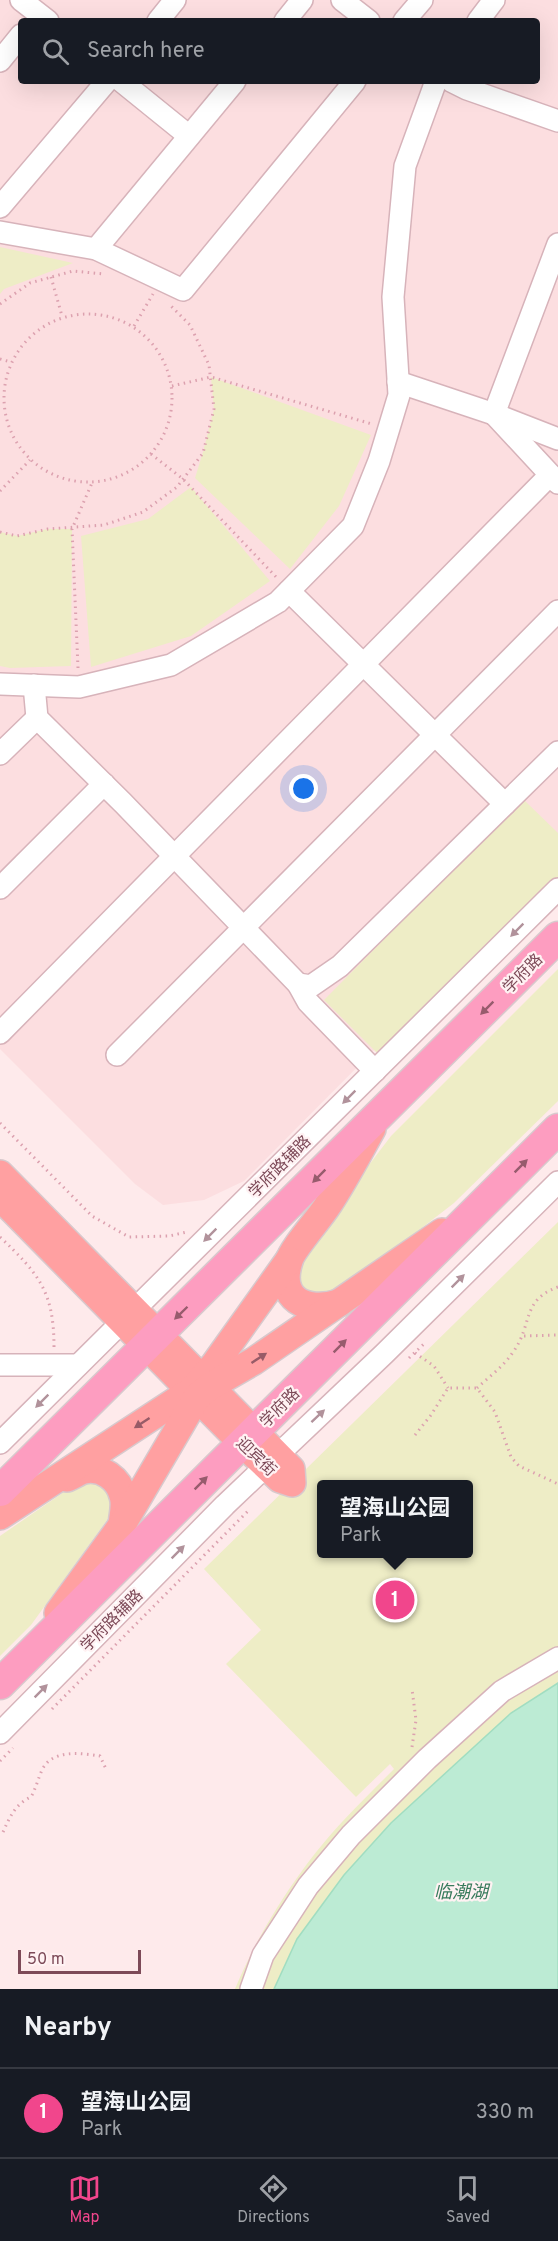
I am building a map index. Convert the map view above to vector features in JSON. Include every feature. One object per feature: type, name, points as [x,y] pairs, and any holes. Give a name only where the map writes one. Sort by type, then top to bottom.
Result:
[{"type":"highway","name":"学府路","points":[[0,1491],[558,937]]},
{"type":"highway","name":"学府路","points":[[0,1684],[558,1129]]},
{"type":"main road","points":[[26,1658],[122,1525],[200,1389],[329,1204],[380,1115]]},
{"type":"main road","name":"迎宾街","points":[[0,1174],[129,1316],[272,1460]]},
{"type":"main road","name":"迎宾街","points":[[0,1197],[129,1316]]},
{"type":"main road","points":[[0,1516],[200,1389],[254,1361],[344,1301],[484,1202]]},
{"type":"main road","points":[[289,1260],[287,1278],[289,1289],[296,1301],[304,1305],[324,1308],[344,1301]]},
{"type":"main road","points":[[40,1490],[85,1470],[101,1471],[112,1477],[119,1485],[124,1498],[122,1525]]},
{"type":"street","points":[[21,0],[42,14]]},
{"type":"street","points":[[161,18],[176,0]]},
{"type":"street","points":[[287,18],[302,0]]},
{"type":"street","points":[[342,0],[365,18]]},
{"type":"street","points":[[407,18],[422,0]]},
{"type":"street","points":[[480,18],[494,0]]},
{"type":"street","points":[[0,61],[18,39]]},
{"type":"street","points":[[0,207],[104,84]]},
{"type":"street","points":[[125,84],[189,136]]},
{"type":"street","points":[[96,249],[232,84]]},
{"type":"street","points":[[0,232],[96,249],[183,290],[353,84]]},
{"type":"street","points":[[0,684],[79,687],[171,665],[278,602],[353,526],[379,461],[399,395],[393,297],[405,166],[435,84]]},
{"type":"street","points":[[457,84],[558,121]]},
{"type":"street","points":[[494,414],[558,244]]},
{"type":"street","points":[[399,382],[494,414],[558,439]]},
{"type":"street","points":[[0,1034],[364,664],[554,479],[494,414]]},
{"type":"street","points":[[289,591],[505,804]]},
{"type":"street","points":[[117,1055],[558,610]]},
{"type":"street","points":[[34,685],[37,718],[176,857],[298,984],[308,1002],[375,1071]]},
{"type":"street","points":[[0,754],[37,718]]},
{"type":"street","points":[[298,984],[311,986],[340,966],[558,752]]},
{"type":"street","points":[[0,888],[104,784]]},
{"type":"street","name":"学府路辅路","points":[[0,1443],[558,889]]},
{"type":"street","name":"学府路辅路","points":[[8,1739],[272,1460],[384,1354],[558,1182]]},
{"type":"street","points":[[0,1365],[78,1365]]},
{"type":"street","points":[[251,1989],[263,1955],[308,1886],[351,1835],[415,1771],[502,1691],[558,1658]]},
{"type":"path","points":[[0,304],[30,283],[51,277],[73,271],[107,274]]},
{"type":"path","points":[[51,277],[62,316]]},
{"type":"path","points":[[134,326],[156,293],[145,288]]},
{"type":"path","points":[[0,532],[17,536],[48,529],[104,525],[143,512],[177,487],[203,453],[214,409],[209,365],[190,325],[166,302]]},
{"type":"path","points":[[78,314],[107,315],[134,326],[155,346],[169,372],[172,386],[167,429],[151,454],[131,471],[105,481],[92,483],[53,475],[30,460],[10,432],[3,416],[2,401],[11,362],[26,339],[62,316],[78,314]]},
{"type":"path","points":[[0,359],[11,362]]},
{"type":"path","points":[[172,386],[211,377],[389,429]]},
{"type":"path","points":[[151,454],[183,479],[289,591]]},
{"type":"path","points":[[0,491],[30,460]]},
{"type":"path","points":[[79,687],[72,529],[92,483]]},
{"type":"path","points":[[0,1124],[92,1216],[129,1237],[169,1236],[188,1232]]},
{"type":"path","points":[[0,1237],[30,1266],[50,1302],[54,1326]]},
{"type":"path","points":[[448,1388],[477,1389],[512,1354],[524,1336],[532,1305],[544,1292],[558,1287]]},
{"type":"path","points":[[524,1336],[558,1335]]},
{"type":"path","points":[[414,1353],[434,1366],[448,1388]]},
{"type":"path","points":[[415,1435],[448,1388]]},
{"type":"path","points":[[477,1389],[495,1412],[512,1457],[519,1466],[558,1484]]},
{"type":"path","points":[[49,1712],[253,1506]]},
{"type":"path","points":[[412,1689],[416,1720],[414,1739],[408,1757],[415,1771]]},
{"type":"path","points":[[0,1761],[8,1739]]},
{"type":"path","points":[[3,1832],[12,1813],[21,1802],[32,1797],[42,1770],[48,1761],[79,1753],[100,1756],[106,1769]]},
{"type":"shaded area","points":[[0,0],[558,0],[558,865],[244,1181],[204,1200],[163,1205],[135,1184],[0,1049]]},
{"type":"shaded area","points":[[0,247],[73,263],[4,289],[0,294]]},
{"type":"shaded area","points":[[211,377],[371,435],[339,506],[290,569],[195,478],[214,409]]},
{"type":"shaded area","points":[[191,487],[270,581],[191,636],[91,667],[81,536],[148,519]]},
{"type":"shaded area","points":[[48,529],[72,529],[71,666],[10,668],[0,666],[0,532],[17,536]]},
{"type":"shaded area","points":[[523,799],[558,833],[558,877],[379,1055],[324,1000]]},
{"type":"shaded area","points":[[558,969],[558,1101],[454,1203],[331,1298],[300,1296],[298,1258],[391,1136]]},
{"type":"shaded area","points":[[558,1222],[558,1989],[235,1989],[268,1923],[311,1859],[342,1822],[394,1769],[390,1764],[356,1797],[226,1664],[261,1630],[204,1569]]},
{"type":"shaded area","points":[[80,1481],[91,1482],[107,1489],[113,1506],[107,1520],[31,1625],[0,1656],[0,1536]]},
{"type":"water","name":"临潮湖","points":[[558,1683],[558,1989],[274,1989],[297,1939],[344,1875],[391,1823],[511,1713]]},
{"type":"place","name":"望海山公园","points":[[395,1600]]}]
